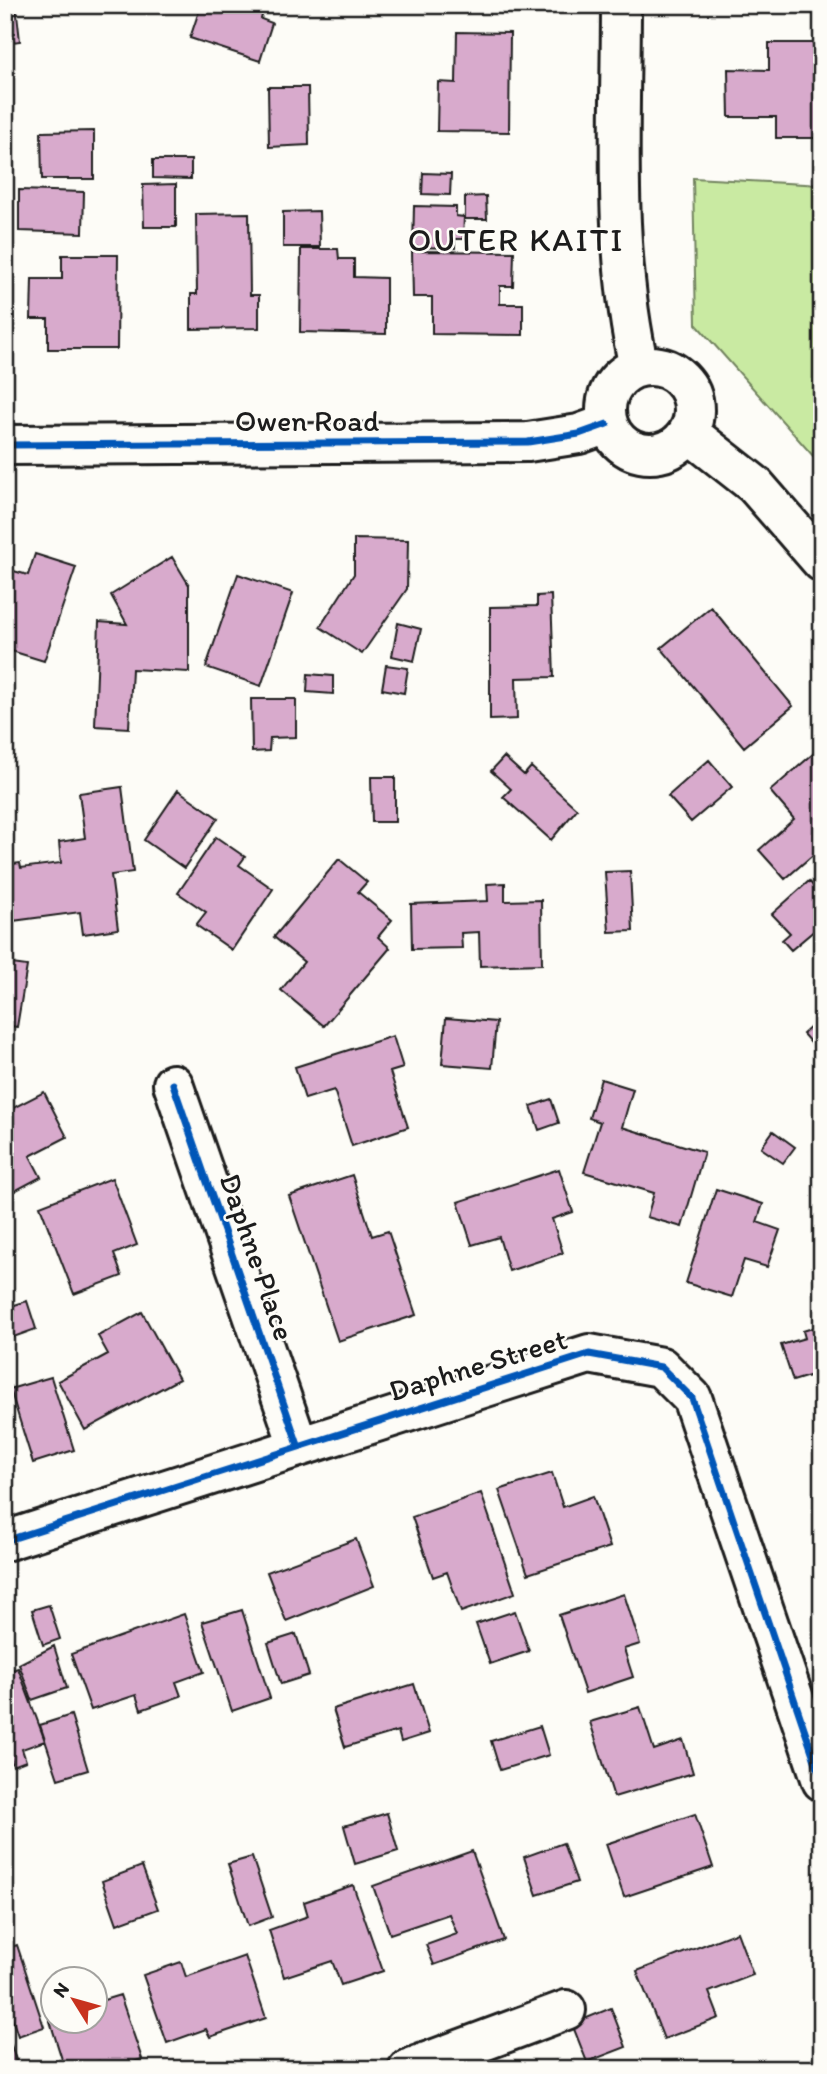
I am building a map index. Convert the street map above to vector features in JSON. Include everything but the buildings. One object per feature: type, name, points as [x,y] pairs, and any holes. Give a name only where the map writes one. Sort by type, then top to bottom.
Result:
[{"type":"street","points":[[621,5],[622,233],[625,292],[639,367]]},
{"type":"street","points":[[654,366],[668,370],[681,378],[690,390],[694,404],[689,433],[667,452],[645,454],[624,447],[607,424],[608,395],[626,373],[639,367],[654,366]]},
{"type":"street","name":"Owen Road","points":[[5,445],[528,442],[579,434],[607,424]]},
{"type":"street","points":[[689,433],[755,485],[822,562]]},
{"type":"street","name":"Daphne Place","points":[[173,1084],[298,1445]]},
{"type":"street","name":"Daphne Street","points":[[5,1541],[590,1353],[661,1367],[692,1398],[822,1781]]},
{"type":"street","points":[[408,2069],[566,2010]]},
{"type":"green space","points":[[693,178],[822,185],[822,466],[696,324]]},
{"type":"cycle path","points":[[5,445],[528,442],[579,434],[607,424]]},
{"type":"cycle path","points":[[173,1084],[298,1445]]},
{"type":"cycle path","points":[[5,1541],[589,1354],[661,1367],[692,1398],[822,1781]]},
{"type":"district","name":"OUTER KAITI","points":[[516,239]]}]
